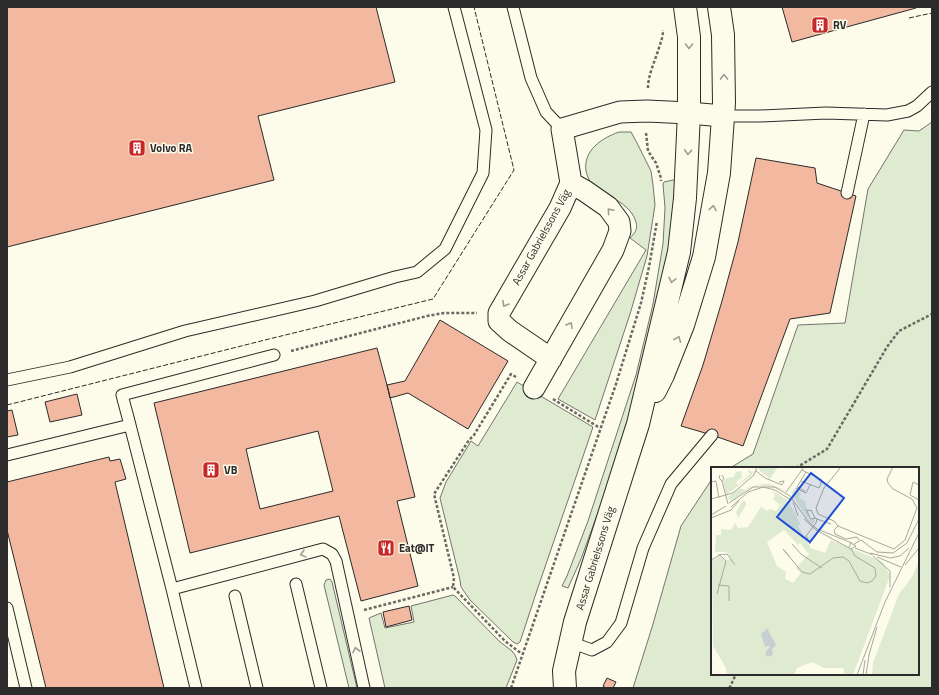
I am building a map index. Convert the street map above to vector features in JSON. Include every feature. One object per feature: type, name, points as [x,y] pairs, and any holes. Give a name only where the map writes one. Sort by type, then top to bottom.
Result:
[{"type":"street","name":"Assar Gabrielssons Väg","points":[[561,682],[575,622],[638,424],[679,252],[685,198],[689,113],[689,37],[685,7]]},
{"type":"street","name":"Assar Gabrielssons Väg","points":[[638,424],[663,375],[681,332],[704,257],[719,173],[724,103],[723,35],[719,7]]},
{"type":"street","points":[[571,183],[562,129],[620,112],[647,110],[723,116]]},
{"type":"street","name":"Assar Gabrielssons Väg","points":[[500,313],[560,208],[571,183],[608,207],[619,222],[620,232],[613,250],[534,388]]},
{"type":"street","points":[[500,313],[499,321],[510,331],[551,359]]},
{"type":"lane","points":[[7,380],[70,367],[185,331],[315,301],[394,277],[417,272],[445,249],[483,173],[486,130],[454,7]]},
{"type":"lane","points":[[513,7],[531,78],[546,112],[562,129]]},
{"type":"lane","points":[[723,116],[826,113],[887,115],[908,111],[917,106],[932,92]]},
{"type":"lane","points":[[847,193],[864,114]]},
{"type":"lane","points":[[196,688],[172,588],[122,395],[274,355]]},
{"type":"lane","points":[[7,456],[130,425]]},
{"type":"lane","points":[[570,642],[592,650],[607,642],[621,623],[643,548],[671,484],[712,435]]},
{"type":"lane","points":[[172,588],[323,549],[332,554],[336,561],[364,688]]},
{"type":"lane","points":[[296,584],[321,688]]},
{"type":"lane","points":[[235,596],[257,688]]},
{"type":"lane","points":[[7,608],[26,688]]},
{"type":"path","points":[[661,185],[661,178],[656,163],[648,151],[646,138],[648,83],[652,66],[663,36],[663,29]]},
{"type":"path","points":[[511,688],[616,384],[641,302],[658,216]]},
{"type":"path","points":[[274,355],[438,314],[500,313]]},
{"type":"path","points":[[798,467],[827,449],[887,346],[899,331],[932,314]]},
{"type":"path","points":[[453,587],[454,578],[434,494],[469,440],[474,435],[511,374],[600,428]]},
{"type":"path","points":[[453,587],[505,641],[522,654]]},
{"type":"path","points":[[348,615],[453,587]]},
{"type":"path","points":[[729,688],[736,675]]},
{"type":"green space","points":[[932,122],[932,688],[633,688],[681,526],[711,481],[711,675],[919,675],[919,467],[732,467],[753,454],[798,325],[845,323],[868,189],[904,130],[919,131]]},
{"type":"green space","points":[[619,132],[631,132],[651,171],[655,205],[647,256],[630,314],[595,420],[558,399],[646,250],[630,238],[635,233],[637,227],[631,212],[618,201],[593,186],[586,171],[588,157],[595,146],[600,141]]},
{"type":"green space","points":[[673,180],[678,181],[664,281],[624,436],[581,559],[568,588],[562,586],[588,521],[636,375],[653,304],[663,244],[665,208],[663,184],[664,182]]},
{"type":"green space","points":[[517,382],[593,427],[520,642],[517,644],[513,642],[470,600],[461,587],[440,498],[446,482],[471,441],[478,446]]},
{"type":"green space","points":[[330,579],[332,582],[357,688],[349,688],[324,585],[326,580]]},
{"type":"green space","points":[[453,595],[515,655],[517,660],[506,688],[385,688],[369,618],[381,613],[385,628],[414,622],[411,606]]},
{"type":"building","name":"Volvo RA","points":[[7,7],[376,7],[395,82],[258,116],[274,180],[7,247]]},
{"type":"building","name":"RV","points":[[782,7],[916,7],[916,8],[792,42]]},
{"type":"building","points":[[756,158],[815,168],[817,183],[856,196],[830,313],[790,319],[743,446],[681,426],[703,365],[722,301],[738,242]]},
{"type":"building","points":[[440,320],[508,361],[468,429],[408,393],[390,398],[387,385],[405,381]]},
{"type":"building","name":"VB","points":[[377,348],[415,497],[397,501],[418,586],[361,601],[339,516],[190,553],[154,403]],"holes":[[[318,431],[333,491],[260,509],[246,449]]]},
{"type":"building","points":[[77,394],[82,415],[50,422],[45,402]]},
{"type":"building","points":[[12,410],[18,435],[7,437],[7,411]]},
{"type":"building","points":[[109,457],[110,461],[120,459],[126,479],[115,482],[164,688],[46,688],[7,530],[7,482]]},
{"type":"building","points":[[409,606],[412,620],[386,627],[383,612]]},
{"type":"building","points":[[607,678],[616,682],[613,688],[606,688],[603,686]]},
{"type":"fence","points":[[7,405],[433,299],[514,170],[474,7]]},
{"type":"fence","points":[[909,18],[932,13]]},
{"type":"place","name":"RV","points":[[820,25]]},
{"type":"place","name":"Volvo RA","points":[[137,148]]},
{"type":"place","name":"VB","points":[[211,470]]},
{"type":"place","name":"Eat@IT","points":[[386,548]]}]
